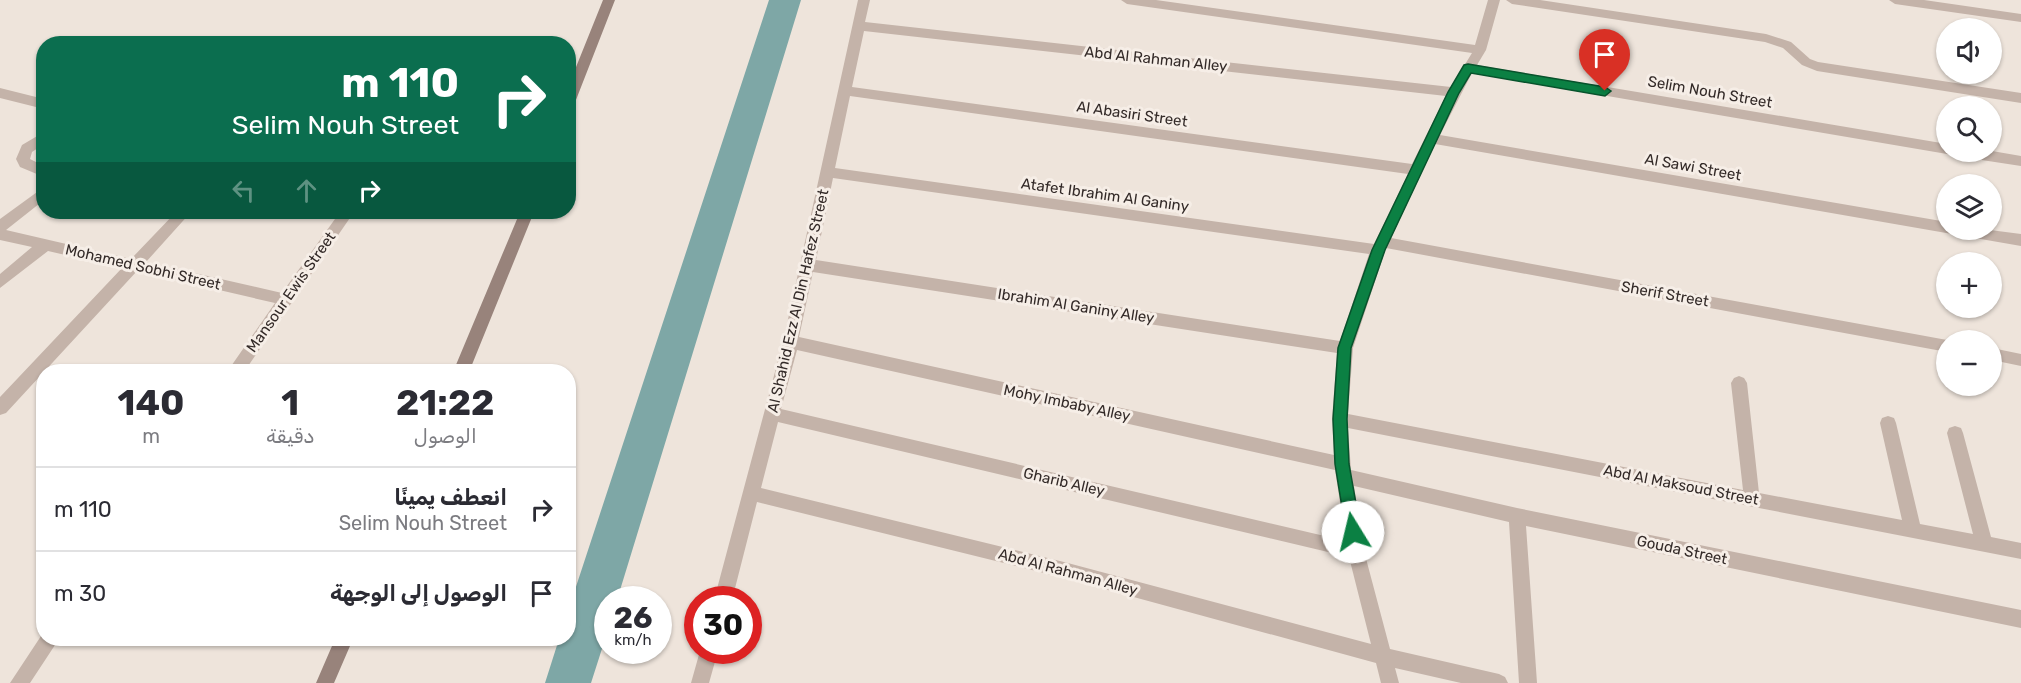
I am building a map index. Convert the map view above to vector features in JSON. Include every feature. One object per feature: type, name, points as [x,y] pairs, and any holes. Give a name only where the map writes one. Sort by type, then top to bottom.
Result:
[{"type":"main road","points":[[576,85],[609,0]]},
{"type":"main road","points":[[463,364],[524,219]]},
{"type":"main road","points":[[325,683],[341,646]]},
{"type":"street","name":"Al Shahid Ezz Al Din Hafez Street","points":[[727,586],[791,342],[864,0]]},
{"type":"street","points":[[1127,0],[1480,50]]},
{"type":"street","points":[[1389,683],[1356,551],[1343,470],[1340,419],[1345,348],[1380,246],[1454,92],[1480,50],[1494,0]]},
{"type":"street","points":[[1512,0],[1766,38],[1787,45],[1806,62],[1817,66],[2021,98]]},
{"type":"street","points":[[1896,0],[2021,18]]},
{"type":"street","name":"Abd Al Rahman Alley","points":[[859,26],[1454,92]]},
{"type":"street","name":"Selim Nouh Street","points":[[1468,68],[1936,147]]},
{"type":"street","name":"Al Abasiri Street","points":[[845,91],[1415,170]]},
{"type":"street","points":[[0,93],[36,102]]},
{"type":"street","name":"Al Sawi Street","points":[[1433,139],[1936,226]]},
{"type":"street","points":[[36,143],[27,149],[23,159],[25,163],[36,168]]},
{"type":"street","points":[[2002,158],[2021,161]]},
{"type":"street","name":"Atafet Ibrahim Al Ganiny","points":[[827,172],[1380,246]]},
{"type":"street","points":[[0,227],[36,198]]},
{"type":"street","points":[[41,364],[177,219]]},
{"type":"street","name":"Mansour Ewis Street","points":[[241,364],[342,219]]},
{"type":"street","name":"Mohamed Sobhi Street","points":[[0,234],[286,300]]},
{"type":"street","points":[[2002,237],[2021,240]]},
{"type":"street","points":[[0,282],[46,244]]},
{"type":"street","name":"Sherif Street","points":[[1380,246],[1936,344]]},
{"type":"street","name":"Ibrahim Al Ganiny Alley","points":[[807,265],[1345,348]]},
{"type":"street","name":"Mohy Imbaby Alley","points":[[791,342],[1343,470]]},
{"type":"street","points":[[2002,356],[2021,360]]},
{"type":"street","points":[[0,408],[36,369]]},
{"type":"street","points":[[1739,383],[1752,499]]},
{"type":"street","name":"Gharib Alley","points":[[773,414],[1356,551]]},
{"type":"street","name":"Abd Al Maksoud Street","points":[[1340,419],[2021,551]]},
{"type":"street","points":[[1888,423],[1912,530]]},
{"type":"street","points":[[1955,433],[1984,544]]},
{"type":"street","name":"Gouda Street","points":[[1343,470],[1516,516],[2021,619]]},
{"type":"street","name":"Abd Al Rahman Alley","points":[[751,493],[1065,570],[1383,656],[1499,683]]},
{"type":"street","points":[[1516,516],[1528,683]]},
{"type":"street","points":[[19,683],[44,646]]},
{"type":"street","points":[[700,683],[705,664]]},
{"type":"waterway","points":[[568,683],[785,0]]},
{"type":"route","points":[[1353,532],[1342,464],[1340,419],[1345,348],[1350,327],[1378,250],[1454,92],[1468,68],[1605,91]]}]
